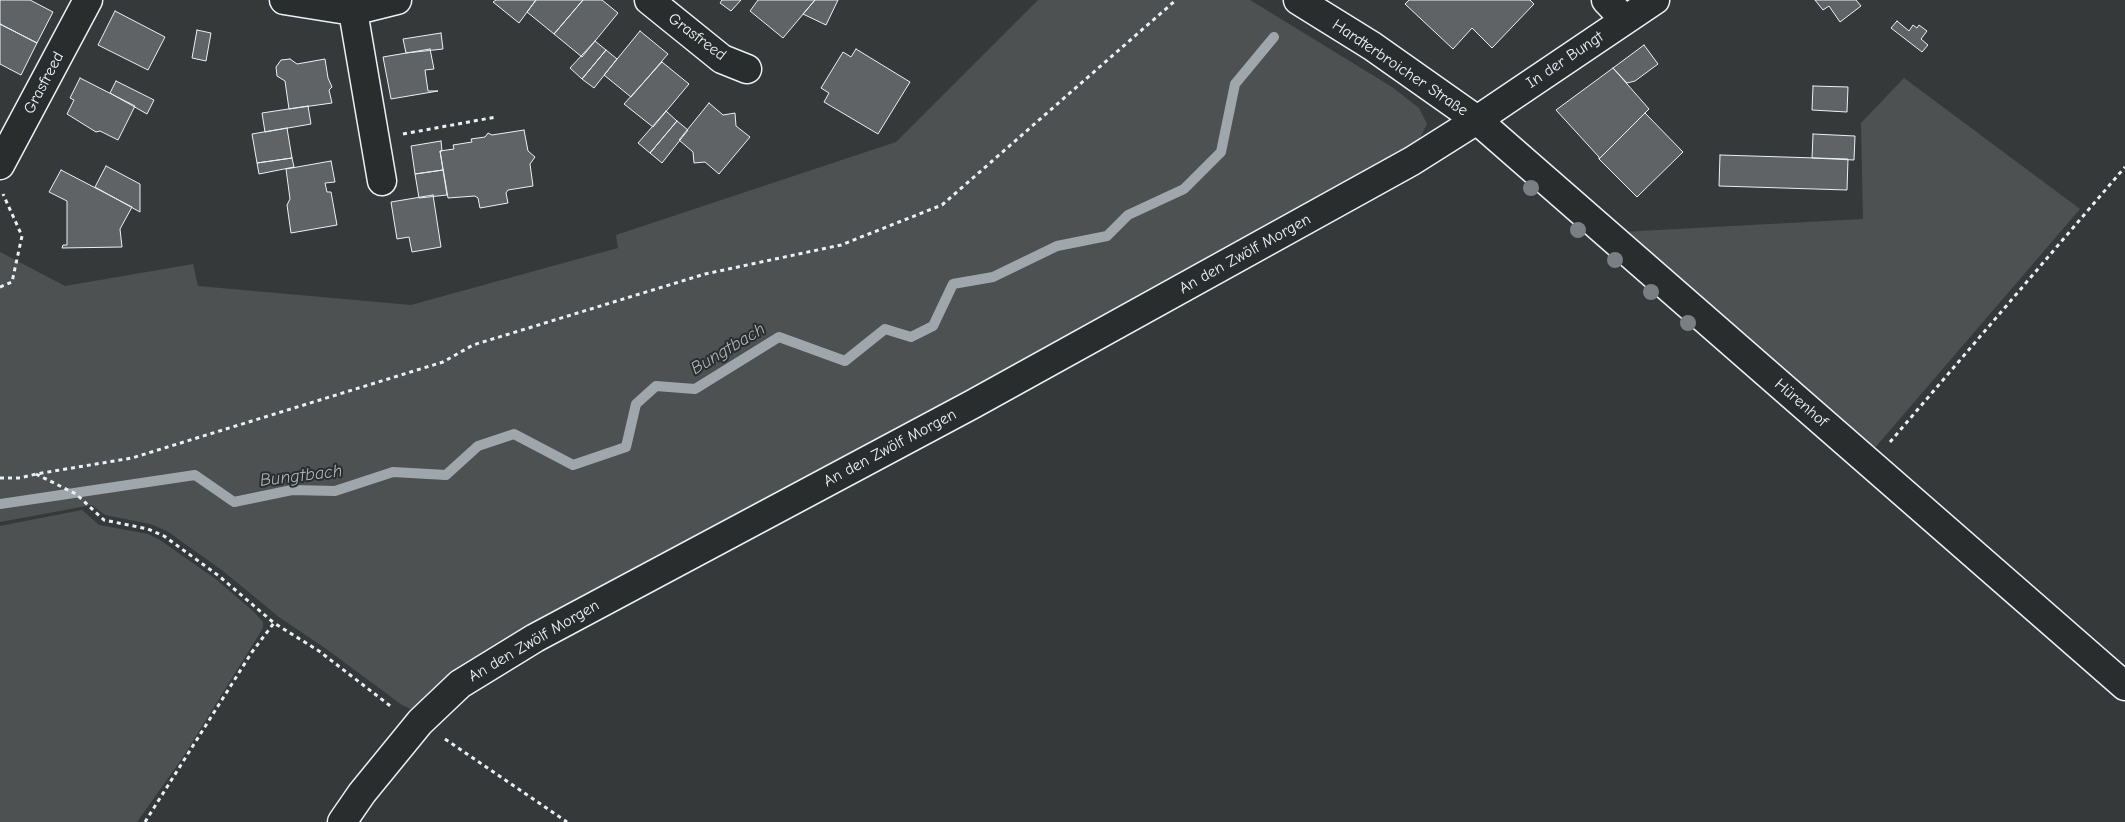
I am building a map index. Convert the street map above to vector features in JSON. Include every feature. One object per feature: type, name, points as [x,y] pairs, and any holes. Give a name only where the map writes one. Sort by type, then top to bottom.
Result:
[{"type":"street","name":"Grasfreed","points":[[0,165],[88,0]]},
{"type":"street","points":[[284,0],[353,11],[397,0]]},
{"type":"street","name":"Grasfreed","points":[[649,0],[722,59],[747,69]]},
{"type":"street","name":"Hardterbroicher Straße","points":[[1298,0],[1372,46],[1477,120]]},
{"type":"street","points":[[1606,0],[1625,20]]},
{"type":"street","name":"In der Bungt","points":[[1477,120],[1655,0]]},
{"type":"street","points":[[353,11],[382,181]]},
{"type":"street","name":"Hürenhof","points":[[1477,120],[2125,686]]},
{"type":"street","name":"An den Zwölf Morgen","points":[[342,822],[362,793],[420,722],[460,684],[535,638],[972,404],[1404,166],[1477,120]]},
{"type":"path","points":[[0,478],[20,478],[132,458],[443,362],[473,345],[706,274],[841,245],[942,205],[1176,0]]},
{"type":"path","points":[[375,139],[496,117]]},
{"type":"path","points":[[1871,464],[2125,167]]},
{"type":"path","points":[[0,186],[22,236],[12,282],[0,287]]},
{"type":"path","points":[[36,474],[76,494],[104,520],[148,529],[164,536],[219,576],[274,623],[319,651],[400,713],[420,722],[566,822]]},
{"type":"path","points":[[145,822],[252,652],[274,623]]},
{"type":"shaded area","points":[[1038,0],[1250,0],[1392,87],[1419,108],[1427,124],[1415,148],[418,712],[402,705],[325,648],[279,617],[223,571],[167,531],[150,524],[105,515],[92,505],[0,522],[0,252],[65,286],[193,264],[198,286],[411,305],[618,248],[616,235],[896,142]]},
{"type":"shaded area","points":[[1904,78],[2080,209],[1867,457],[1621,232],[1863,219],[1861,123]]},
{"type":"shaded area","points":[[82,510],[99,525],[148,534],[160,540],[217,580],[253,611],[263,622],[263,628],[183,757],[137,822],[0,822],[0,526]]},
{"type":"building","points":[[0,0],[30,0],[53,12],[37,43],[0,24]]},
{"type":"building","points":[[496,0],[536,0],[519,23],[493,2]]},
{"type":"building","points":[[536,0],[583,0],[554,34],[527,12]]},
{"type":"building","points":[[583,0],[602,0],[618,13],[582,57],[554,34]]},
{"type":"building","points":[[722,0],[741,0],[731,11],[720,3]]},
{"type":"building","points":[[758,0],[815,0],[783,38],[750,11]]},
{"type":"building","points":[[815,0],[838,0],[826,25],[803,14]]},
{"type":"building","points":[[1409,0],[1530,0],[1534,4],[1492,48],[1472,28],[1453,49],[1405,4]]},
{"type":"building","points":[[1815,0],[1856,0],[1861,6],[1840,22],[1829,6],[1823,10]]},
{"type":"building","points":[[115,11],[165,37],[148,70],[98,45]]},
{"type":"building","points":[[1897,21],[1909,31],[1913,25],[1917,28],[1919,25],[1927,31],[1921,39],[1928,45],[1922,52],[1891,28]]},
{"type":"building","points":[[0,24],[37,43],[21,75],[0,64]]},
{"type":"building","points":[[197,30],[211,33],[206,61],[192,58]]},
{"type":"building","points":[[640,31],[668,54],[631,97],[604,75]]},
{"type":"building","points":[[441,33],[443,49],[406,53],[403,39]]},
{"type":"building","points":[[595,41],[606,50],[582,79],[570,68]]},
{"type":"building","points":[[1644,45],[1658,64],[1635,81],[1627,83],[1613,68]]},
{"type":"building","points":[[430,49],[434,69],[425,70],[428,91],[438,91],[391,99],[383,57]]},
{"type":"building","points":[[856,49],[910,82],[878,134],[824,102],[829,93],[821,88],[843,52],[851,57]]},
{"type":"building","points":[[606,50],[617,59],[594,88],[582,79]]},
{"type":"building","points":[[290,59],[297,64],[325,59],[328,78],[332,87],[329,90],[332,103],[289,109],[285,81],[277,76],[276,67],[281,60]]},
{"type":"building","points":[[662,62],[689,84],[653,127],[624,104]]},
{"type":"building","points":[[1613,68],[1649,109],[1599,159],[1556,110]]},
{"type":"building","points":[[80,78],[135,106],[118,140],[100,131],[96,132],[67,114],[74,100],[70,98]]},
{"type":"building","points":[[116,81],[154,100],[147,114],[110,93]]},
{"type":"building","points":[[1813,86],[1848,87],[1847,112],[1812,110]]},
{"type":"building","points":[[709,103],[723,115],[735,113],[736,126],[750,137],[719,174],[705,162],[694,163],[693,152],[679,140]]},
{"type":"building","points":[[308,106],[311,124],[265,132],[262,113]]},
{"type":"building","points":[[666,111],[677,121],[650,153],[638,143]]},
{"type":"building","points":[[1645,113],[1683,152],[1637,197],[1599,159]]},
{"type":"building","points":[[677,121],[688,130],[662,163],[650,153]]},
{"type":"building","points":[[287,128],[292,158],[257,163],[252,134]]},
{"type":"building","points":[[524,130],[528,151],[535,157],[530,164],[533,186],[508,190],[506,193],[508,203],[480,208],[478,198],[475,196],[448,198],[440,151],[454,149],[453,145],[472,142],[471,139],[485,137],[488,133],[492,135]]},
{"type":"building","points":[[1813,134],[1855,136],[1854,160],[1812,158]]},
{"type":"building","points":[[441,141],[442,151],[440,151],[443,170],[415,174],[411,146]]},
{"type":"building","points":[[1720,155],[1848,159],[1847,190],[1719,186]]},
{"type":"building","points":[[292,158],[294,167],[259,174],[257,163]]},
{"type":"building","points":[[331,161],[335,182],[325,183],[327,192],[331,192],[337,225],[291,233],[287,205],[290,199],[286,169]]},
{"type":"building","points":[[106,166],[140,184],[140,212],[95,187]]},
{"type":"building","points":[[61,170],[132,207],[120,229],[122,247],[62,248],[63,245],[67,245],[67,201],[49,192]]},
{"type":"building","points":[[443,170],[447,195],[419,198],[415,174]]},
{"type":"building","points":[[433,195],[441,247],[412,252],[409,237],[397,239],[391,202]]},
{"type":"waterway","name":"Bungtbach","points":[[0,504],[195,475],[234,502],[292,490],[335,491],[393,472],[446,475],[478,446],[514,434],[573,465],[626,447],[636,404],[656,386],[695,389],[779,337],[845,361],[885,329],[911,337],[933,326],[953,284],[993,277],[1057,246],[1107,236],[1128,215],[1184,189],[1221,152],[1235,84],[1274,37]]}]
